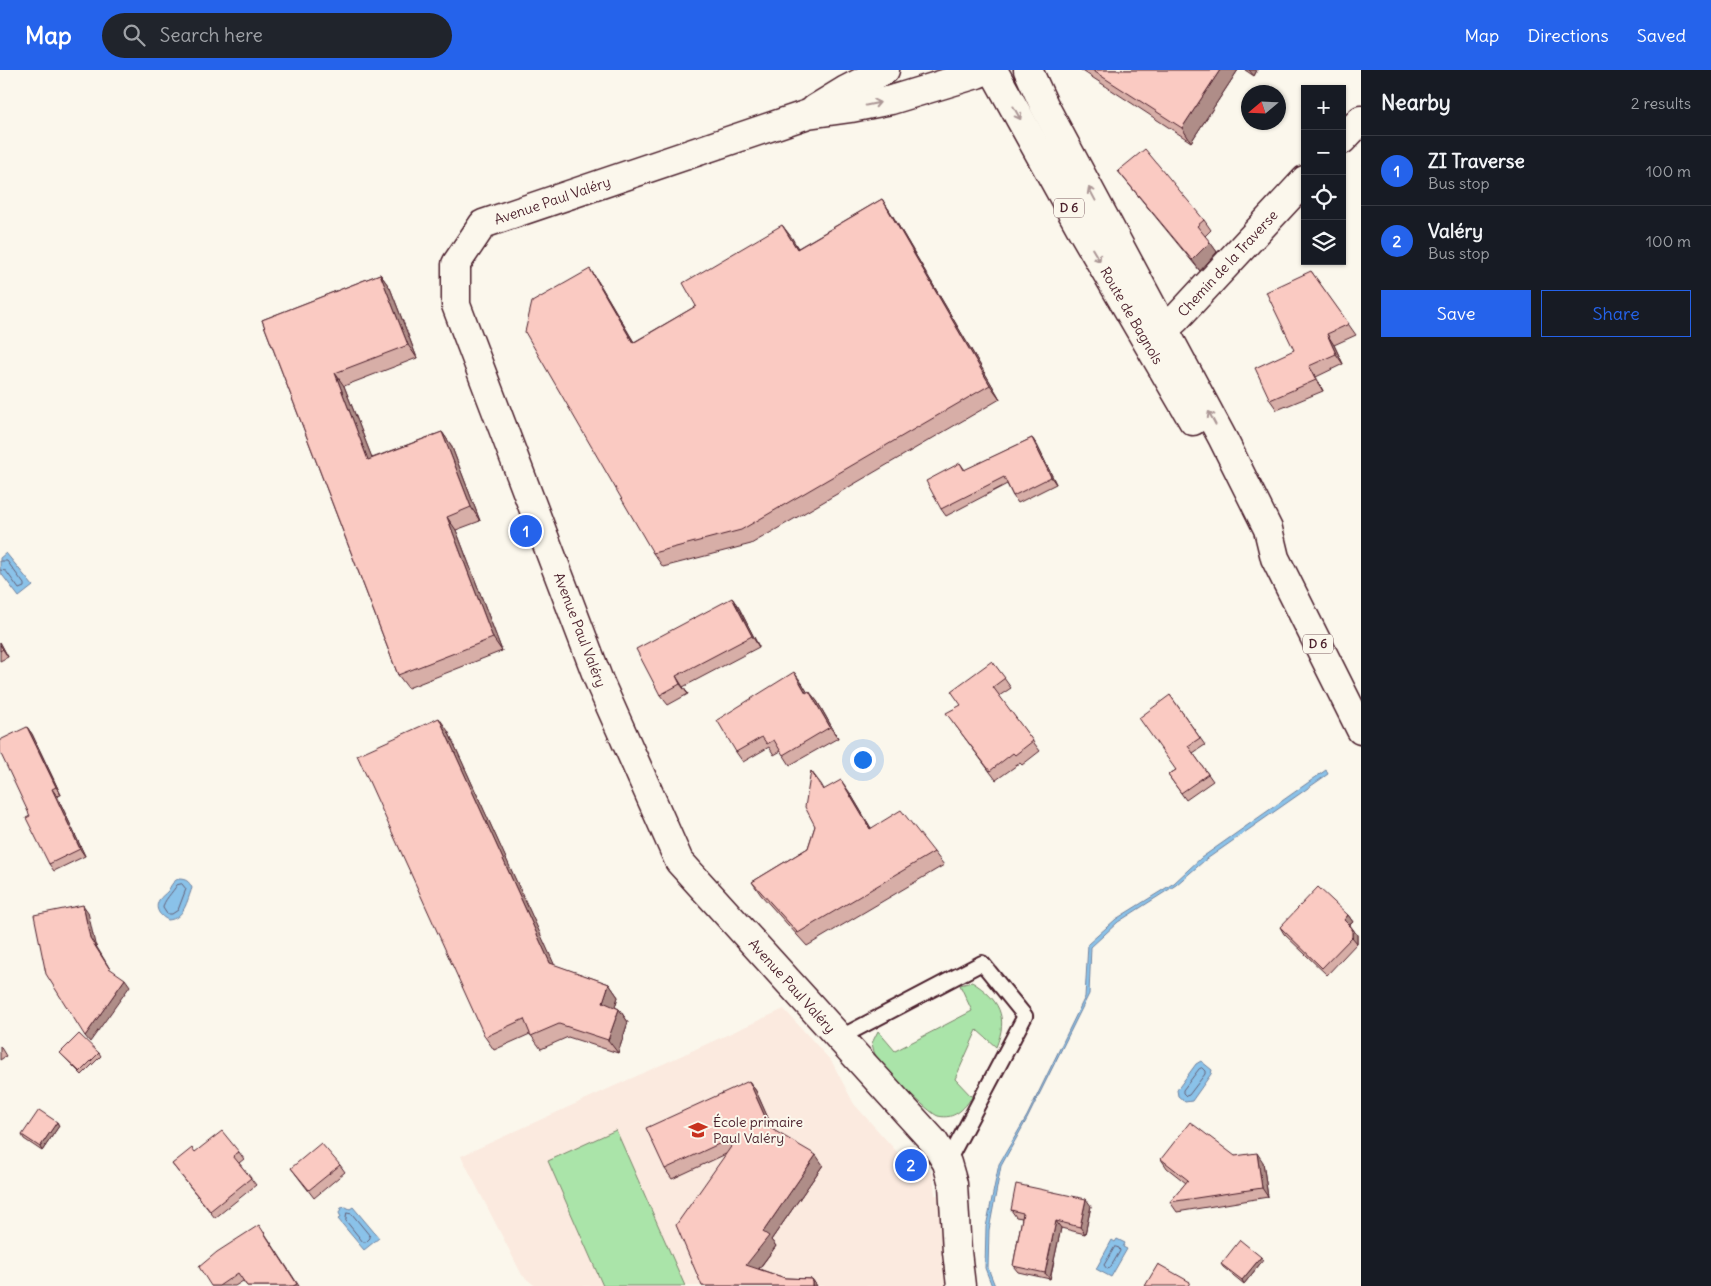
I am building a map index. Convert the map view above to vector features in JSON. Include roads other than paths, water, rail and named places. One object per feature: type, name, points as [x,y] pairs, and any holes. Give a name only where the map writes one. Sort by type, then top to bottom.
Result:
[{"type":"street","name":"Avenue Paul Valéry","points":[[808,114],[846,90],[886,70]]},
{"type":"street","name":"Avenue Paul Valéry","points":[[962,1286],[957,1252],[953,1184],[947,1163],[934,1142],[679,860],[599,681],[456,305],[456,264],[483,224],[808,114],[891,100],[986,70]]},
{"type":"street","name":"Route de Bagnols","points":[[994,70],[1080,227],[1157,336]]},
{"type":"street","name":"Route de Bagnols","points":[[1028,70],[1209,448],[1258,540],[1275,558],[1361,730]]},
{"type":"street","points":[[1346,136],[1361,120]]},
{"type":"street","name":"Chemin de la Traverse","points":[[1157,336],[1301,184]]},
{"type":"lane","points":[[839,1038],[982,963],[1026,1016],[947,1163]]},
{"type":"water","points":[[6,553],[33,586],[19,597],[0,572],[0,558]]},
{"type":"water","points":[[1326,770],[1328,774],[1204,861],[1176,885],[1118,922],[1091,947],[1089,994],[1027,1119],[1001,1166],[989,1230],[988,1268],[995,1286],[992,1286],[985,1268],[986,1227],[999,1164],[1027,1116],[1085,997],[1088,944],[1116,919],[1174,883],[1201,858]]},
{"type":"water","points":[[178,879],[187,881],[192,888],[181,913],[168,920],[159,912],[157,906],[160,899]]},
{"type":"water","points":[[1201,1061],[1212,1070],[1211,1074],[1192,1101],[1185,1102],[1178,1096],[1177,1090],[1196,1064]]},
{"type":"water","points":[[346,1207],[350,1209],[353,1207],[379,1238],[364,1250],[338,1219],[341,1217],[339,1213],[341,1208]]},
{"type":"water","points":[[1117,1239],[1125,1243],[1123,1247],[1127,1249],[1111,1277],[1096,1269],[1112,1240],[1115,1242]]},
{"type":"place","name":"ZI Traverse","points":[[526,531]]},
{"type":"place","name":"École primaire Paul Valéry","points":[[698,1130]]},
{"type":"place","name":"Valéry","points":[[911,1165]]}]
